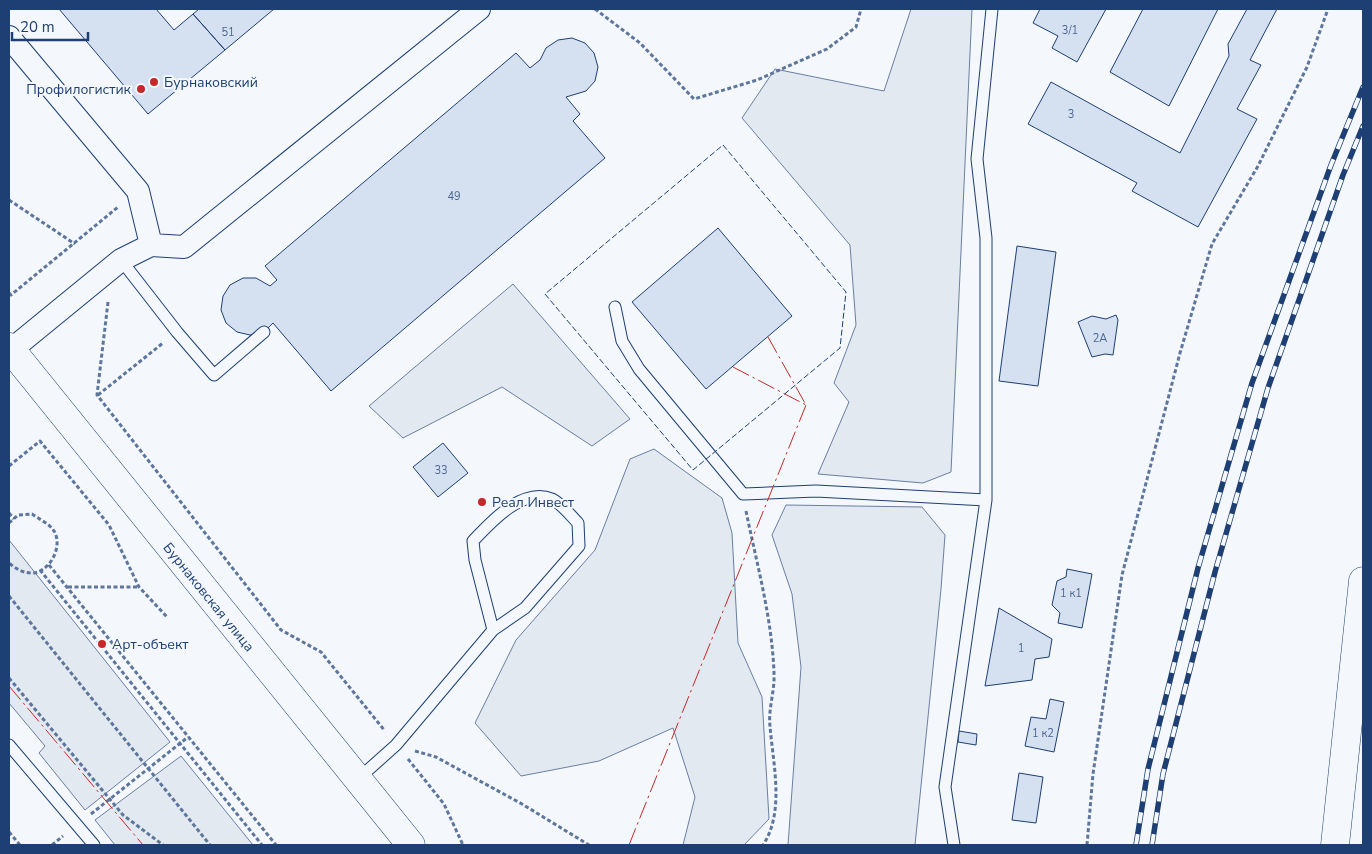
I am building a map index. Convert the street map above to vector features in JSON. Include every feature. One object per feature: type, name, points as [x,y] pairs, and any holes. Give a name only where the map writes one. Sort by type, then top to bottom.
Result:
[{"type":"main road","name":"Бурнаковская улица","points":[[10,350],[411,845]]},
{"type":"main road","points":[[1335,845],[1363,581]]},
{"type":"street","points":[[10,350],[116,263],[151,245],[184,247],[479,9]]},
{"type":"street","points":[[9,37],[138,191],[151,245]]},
{"type":"lane","points":[[954,845],[945,787],[986,500],[986,238],[977,159],[992,9]]},
{"type":"lane","points":[[116,263],[214,375],[264,332]]},
{"type":"lane","points":[[614,307],[622,342],[639,369],[743,494],[816,491],[986,500]]},
{"type":"lane","points":[[358,779],[396,745],[493,630],[525,608],[579,546],[578,523],[553,500],[533,496],[502,511],[473,541],[475,560],[493,630]]},
{"type":"lane","points":[[9,745],[94,845]]},
{"type":"path","points":[[595,9],[640,44],[694,99],[757,80],[827,49],[856,27],[861,9]]},
{"type":"path","points":[[1087,845],[1094,774],[1122,575],[1180,352],[1212,244],[1258,166],[1307,67],[1328,9]]},
{"type":"path","points":[[9,293],[11,296],[138,191]]},
{"type":"path","points":[[9,200],[75,244]]},
{"type":"path","points":[[116,263],[97,395],[281,630],[321,652],[444,804],[462,845]]},
{"type":"path","points":[[97,395],[177,332]]},
{"type":"path","points":[[9,466],[40,440],[109,525],[140,587],[167,616]]},
{"type":"path","points":[[743,494],[769,620],[775,675],[769,723],[776,783],[771,833],[763,845]]},
{"type":"path","points":[[9,513],[14,519]]},
{"type":"path","points":[[9,524],[18,515],[32,514],[54,531],[57,543],[55,555],[49,565],[35,573],[19,571],[9,563]]},
{"type":"path","points":[[49,565],[276,845]]},
{"type":"path","points":[[40,570],[262,845]]},
{"type":"path","points":[[67,587],[140,587]]},
{"type":"path","points":[[9,596],[210,845]]},
{"type":"path","points":[[9,678],[123,815],[163,845]]},
{"type":"path","points":[[52,845],[188,737]]},
{"type":"path","points":[[396,745],[436,757],[522,804],[589,845]]},
{"type":"path","points":[[9,832],[20,845]]},
{"type":"shaded area","points":[[911,9],[972,9],[951,472],[923,483],[818,474],[849,402],[834,383],[856,325],[850,245],[742,118],[775,69],[884,91]]},
{"type":"shaded area","points":[[513,284],[630,419],[592,446],[502,387],[403,438],[369,406]]},
{"type":"shaded area","points":[[654,449],[722,498],[732,533],[738,643],[762,697],[769,819],[744,845],[683,845],[695,797],[673,728],[599,761],[521,776],[475,723],[516,640],[595,550],[630,459]]},
{"type":"shaded area","points":[[786,505],[922,507],[945,535],[915,845],[788,845],[801,667],[792,594],[772,535]]},
{"type":"shaded area","points":[[9,540],[170,742],[85,810],[39,753],[45,746],[9,703]]},
{"type":"shaded area","points":[[181,756],[253,845],[115,845],[95,820]]},
{"type":"building","name":"Бурнаковский","points":[[59,9],[156,9],[174,30],[193,14],[225,50],[148,114]]},
{"type":"building","points":[[199,9],[274,9],[225,50],[193,14]]},
{"type":"building","points":[[1040,9],[1106,9],[1077,62],[1052,48],[1058,36],[1033,23]]},
{"type":"building","points":[[1143,9],[1218,9],[1169,106],[1110,72]]},
{"type":"building","points":[[1247,9],[1277,9],[1250,60],[1261,65],[1237,109],[1257,119],[1198,227],[1132,191],[1137,183],[1028,124],[1051,82],[1180,153],[1229,56],[1228,44]]},
{"type":"building","points":[[572,38],[585,43],[594,53],[598,67],[595,81],[586,91],[566,97],[580,114],[573,121],[605,158],[331,391],[273,323],[264,332],[250,335],[237,332],[226,323],[221,310],[223,296],[230,285],[243,278],[256,278],[270,286],[277,280],[265,266],[516,53],[530,68],[540,60],[546,48],[558,40]]},
{"type":"building","points":[[718,228],[792,316],[706,389],[632,302]]},
{"type":"building","points":[[1017,246],[1056,252],[1038,386],[999,381]]},
{"type":"building","points":[[1116,315],[1118,320],[1113,355],[1105,354],[1092,357],[1078,322],[1092,316],[1106,319]]},
{"type":"building","points":[[443,443],[468,473],[438,497],[413,467]]},
{"type":"building","points":[[1067,569],[1092,574],[1082,628],[1058,623],[1060,613],[1052,605],[1057,581],[1066,577]]},
{"type":"building","points":[[999,608],[1052,639],[1049,657],[1035,659],[1032,680],[985,686]]},
{"type":"building","points":[[1050,699],[1064,702],[1054,752],[1025,746],[1031,717],[1046,719]]},
{"type":"building","points":[[959,731],[977,734],[976,745],[958,742]]},
{"type":"building","points":[[1019,773],[1043,777],[1036,823],[1012,820]]},
{"type":"railway","points":[[1136,845],[1148,769],[1198,568],[1252,383],[1331,165],[1363,87]]},
{"type":"railway","points":[[1152,845],[1163,774],[1215,572],[1268,388],[1343,175],[1363,126]]},
{"type":"fence","points":[[723,145],[846,292],[840,348],[693,470],[545,294],[723,145]]},
{"type":"power","points":[[768,337],[806,405]]},
{"type":"power","points":[[733,367],[806,405]]},
{"type":"power","points":[[629,845],[806,405]]},
{"type":"power","points":[[9,686],[143,845]]},
{"type":"place","name":"Бурнаковский","points":[[154,82]]},
{"type":"place","name":"Профилогистик","points":[[141,89]]},
{"type":"place","name":"Реал Инвест","points":[[482,502]]},
{"type":"place","name":"Арт-объект","points":[[102,644]]}]
